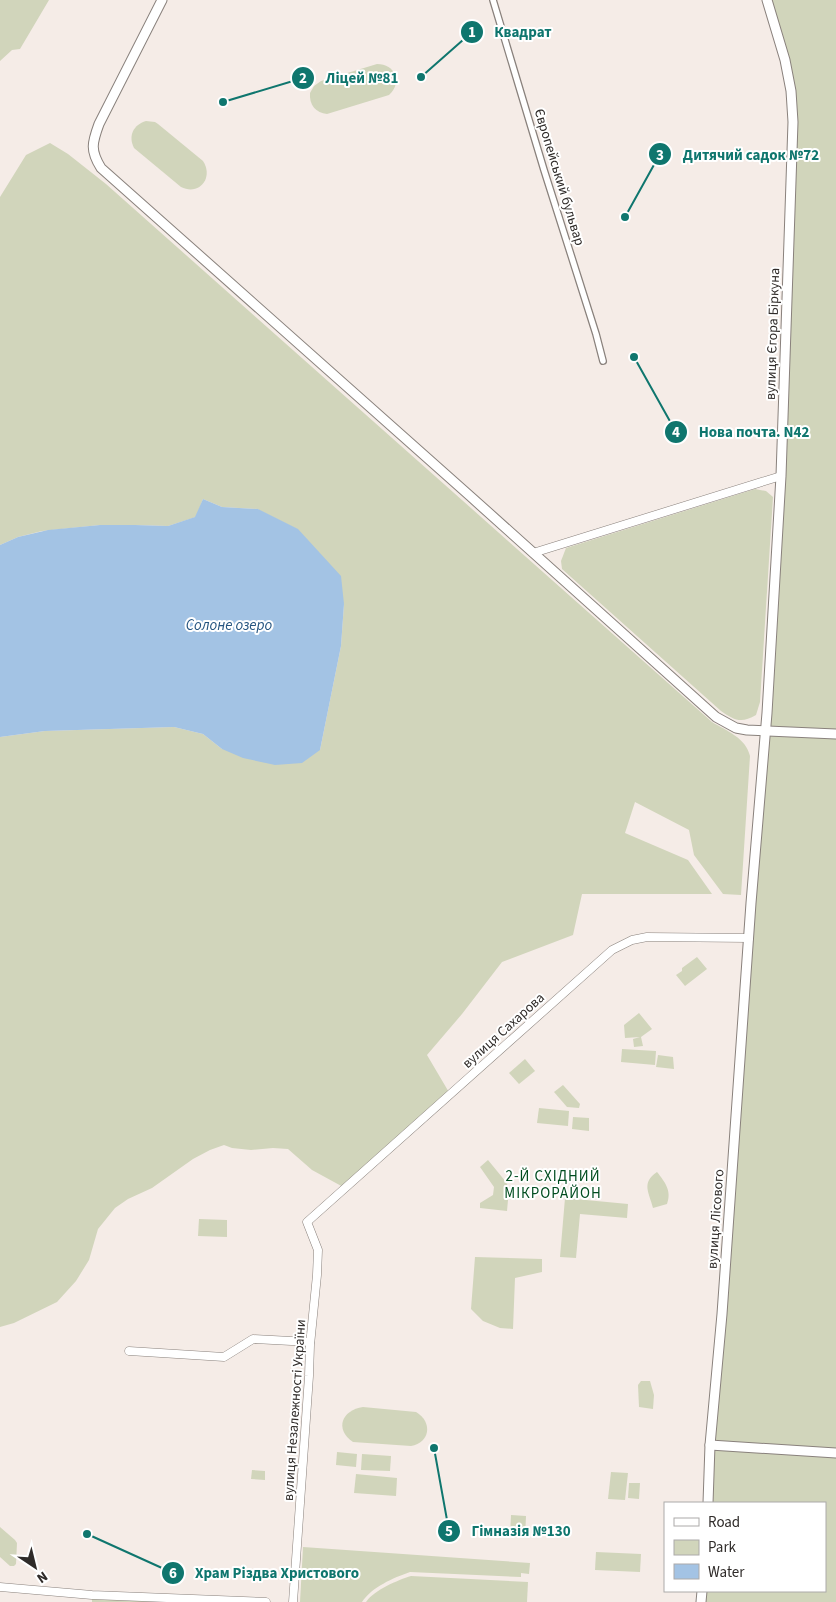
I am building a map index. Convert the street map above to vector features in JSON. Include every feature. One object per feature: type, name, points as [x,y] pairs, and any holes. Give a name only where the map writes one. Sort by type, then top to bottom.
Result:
[{"type":"street","points":[[162,0],[95,134],[92,144],[93,151],[102,168],[716,716],[736,728],[836,734]]},
{"type":"street","name":"Європейський бульвар","points":[[493,0],[603,361]]},
{"type":"street","name":"вулиця Єгора Біркуна","points":[[766,731],[781,476],[794,122],[785,60],[768,0]]},
{"type":"street","points":[[533,553],[781,476]]},
{"type":"street","name":"вулиця Лісового","points":[[708,1502],[710,1445],[722,1314],[766,731]]},
{"type":"street","name":"вулиця Сахарова","points":[[308,1222],[612,950],[632,940],[647,937],[749,938]]},
{"type":"street","name":"вулиця Незалежності України","points":[[293,1602],[318,1250],[308,1222]]},
{"type":"street","points":[[129,1351],[224,1357],[253,1339],[310,1342]]},
{"type":"street","points":[[710,1445],[836,1453]]},
{"type":"street","points":[[0,1586],[92,1595],[266,1602]]},
{"type":"green space","points":[[0,0],[49,0],[20,49],[12,50],[0,61]]},
{"type":"green space","points":[[767,0],[836,0],[836,1602],[701,1602],[702,1592],[826,1592],[826,1502],[708,1502],[781,476],[791,91]]},
{"type":"green space","points":[[377,64],[388,67],[395,75],[396,85],[389,95],[327,114],[320,112],[312,105],[310,93],[314,86],[321,81]]},
{"type":"green space","points":[[146,121],[158,124],[203,161],[207,174],[203,184],[194,189],[181,187],[134,148],[132,144],[133,132],[138,125]]},
{"type":"green space","points":[[50,143],[68,154],[106,184],[712,722],[740,740],[750,756],[741,895],[723,894],[694,855],[689,830],[635,802],[625,833],[688,860],[712,894],[582,894],[573,935],[502,962],[462,1014],[427,1055],[450,1094],[345,1188],[312,1170],[288,1149],[251,1150],[224,1145],[210,1150],[193,1159],[152,1188],[128,1199],[115,1208],[98,1229],[89,1260],[76,1281],[57,1302],[14,1323],[0,1327],[0,737],[45,731],[174,727],[203,734],[222,749],[320,750],[341,646],[344,604],[258,509],[222,507],[203,499],[196,517],[168,526],[100,525],[42,531],[18,537],[0,545],[0,197],[26,155]]},
{"type":"green space","points":[[755,489],[766,491],[773,497],[760,702],[756,715],[751,718],[738,720],[721,711],[562,569],[561,561],[566,548]]},
{"type":"green space","points":[[697,957],[707,969],[685,986],[676,975]]},
{"type":"green space","points":[[639,1013],[652,1029],[641,1037],[643,1046],[634,1047],[633,1039],[640,1037],[625,1038],[624,1025]]},
{"type":"green space","points":[[622,1049],[656,1051],[655,1065],[621,1062]]},
{"type":"green space","points":[[658,1055],[673,1057],[674,1069],[656,1067]]},
{"type":"green space","points":[[525,1059],[535,1071],[519,1084],[509,1073]]},
{"type":"green space","points":[[563,1085],[580,1104],[579,1108],[567,1107],[554,1092]]},
{"type":"green space","points":[[539,1108],[569,1111],[568,1126],[537,1123]]},
{"type":"green space","points":[[573,1117],[589,1118],[589,1131],[572,1129]]},
{"type":"green space","points":[[488,1160],[506,1182],[509,1189],[507,1211],[480,1208],[480,1203],[493,1195],[494,1187],[480,1167]]},
{"type":"green space","points":[[657,1172],[663,1179],[669,1195],[667,1204],[653,1208],[648,1192],[648,1184],[652,1176]]},
{"type":"green space","points":[[565,1198],[628,1204],[627,1218],[580,1214],[576,1258],[560,1257]]},
{"type":"green space","points":[[199,1219],[227,1220],[227,1237],[198,1236]]},
{"type":"green space","points":[[475,1257],[542,1259],[542,1272],[515,1278],[513,1329],[500,1328],[483,1321],[471,1309]]},
{"type":"green space","points":[[641,1381],[650,1381],[654,1395],[653,1409],[639,1407],[638,1385]]},
{"type":"green space","points":[[363,1407],[416,1412],[425,1421],[427,1426],[425,1437],[422,1441],[411,1446],[353,1442],[344,1431],[343,1421],[350,1412]]},
{"type":"green space","points":[[337,1452],[357,1454],[356,1467],[336,1465]]},
{"type":"green space","points":[[362,1454],[391,1456],[390,1471],[361,1470]]},
{"type":"green space","points":[[252,1470],[265,1471],[265,1480],[251,1479]]},
{"type":"green space","points":[[611,1472],[628,1473],[625,1500],[608,1499]]},
{"type":"green space","points":[[356,1474],[397,1478],[396,1496],[354,1493]]},
{"type":"green space","points":[[629,1483],[640,1483],[639,1499],[628,1498]]},
{"type":"green space","points":[[511,1515],[526,1516],[525,1538],[510,1537]]},
{"type":"green space","points":[[0,1527],[17,1543],[16,1564],[14,1566],[10,1566],[0,1557]]},
{"type":"green space","points":[[303,1547],[530,1563],[529,1574],[521,1573],[521,1577],[410,1572],[377,1587],[362,1602],[300,1602]]},
{"type":"green space","points":[[596,1552],[641,1554],[640,1572],[595,1570]]},
{"type":"green space","points":[[411,1576],[528,1582],[527,1602],[366,1602],[380,1590]]},
{"type":"green space","points":[[92,1595],[205,1602],[92,1602]]},
{"type":"water","name":"Солоне озеро","points":[[203,499],[222,507],[258,509],[298,529],[341,576],[344,604],[341,646],[320,750],[302,763],[275,765],[243,758],[222,749],[203,734],[174,727],[45,731],[0,737],[0,545],[18,537],[48,530],[100,525],[168,526],[195,517]]},
{"type":"place","name":"Квадрат","points":[[421,77]]},
{"type":"place","name":"Ліцей №81","points":[[223,102]]},
{"type":"place","name":"Дитячий садок №72","points":[[625,217]]},
{"type":"place","name":"Нова почта. N42","points":[[634,357]]},
{"type":"place","name":"Гімназія №130","points":[[434,1448]]},
{"type":"place","name":"Храм Різдва Христового","points":[[87,1534]]},
{"type":"district","name":"2-Й СХІДНИЙ МІКРОРАЙОН","points":[[553,1184]]}]
